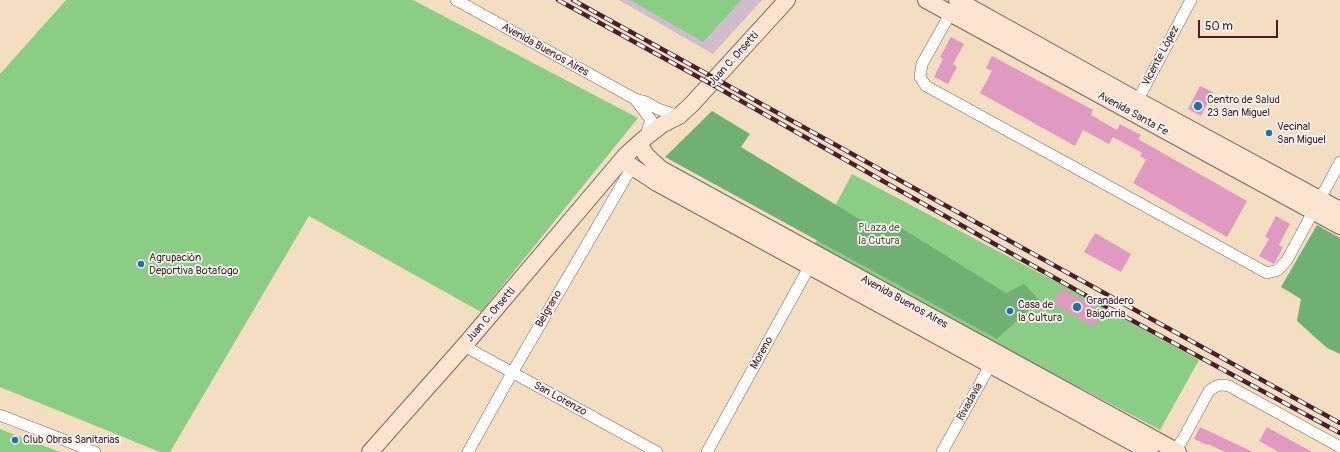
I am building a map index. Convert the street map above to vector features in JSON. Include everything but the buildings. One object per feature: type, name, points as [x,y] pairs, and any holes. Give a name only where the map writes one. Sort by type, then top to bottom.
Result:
[{"type":"main road","name":"Juan C. Orsetti","points":[[370,452],[464,346],[609,176],[621,170],[663,124],[679,116],[716,79],[787,0]]},
{"type":"main road","name":"Avenida Santa Fe","points":[[926,0],[956,4],[1134,106],[1317,205],[1340,226]]},
{"type":"main road","name":"Avenida Buenos Aires","points":[[637,152],[657,183],[813,260],[994,359],[1176,451]]},
{"type":"main road","name":"Avenida Santa Fe","points":[[1317,205],[1340,210]]},
{"type":"main road","name":"Avenida Buenos Aires","points":[[994,359],[1150,452]]},
{"type":"street","name":"Avenida Buenos Aires","points":[[456,0],[635,99],[679,116]]},
{"type":"street","name":"Vicente López","points":[[1134,106],[1191,0]]},
{"type":"street","points":[[956,4],[922,64],[920,77],[926,86],[1266,273],[1278,270],[1287,260],[1340,162]]},
{"type":"street","name":"Avenida Buenos Aires","points":[[635,99],[651,120],[637,152]]},
{"type":"street","name":"Belgrano","points":[[468,452],[637,152]]},
{"type":"street","name":"Moreno","points":[[707,452],[813,260]]},
{"type":"street","name":"San Lorenzo","points":[[464,346],[657,452]]},
{"type":"street","name":"Rivadavia","points":[[942,452],[994,359]]},
{"type":"street","points":[[1176,451],[1209,391],[1214,386],[1220,384],[1229,386],[1340,447]]},
{"type":"street","points":[[0,414],[95,452]]},
{"type":"shaded area","points":[[619,0],[762,0],[713,54]]},
{"type":"green space","name":"Agrupación Deportiva Botafogo","points":[[66,0],[413,0],[638,118],[481,312],[309,216],[170,452],[160,452],[0,387],[0,74]]},
{"type":"green space","points":[[630,0],[741,0],[703,42]]},
{"type":"green space","points":[[712,111],[750,134],[741,147],[879,231],[898,226],[1006,293],[1024,284],[1039,300],[997,339],[665,157]]},
{"type":"green space","name":"PLaza de la Cutura","points":[[852,174],[1064,286],[1199,360],[1160,430],[813,247]]},
{"type":"green space","points":[[1317,225],[1340,238],[1340,354],[1327,348],[1297,321],[1301,299],[1281,287]]},
{"type":"green space","name":"Club Obras Sanitarias","points":[[0,429],[60,452],[0,452]]},
{"type":"railway","points":[[558,0],[711,84],[1085,295],[1340,433]]},
{"type":"railway","points":[[573,0],[1340,423]]},
{"type":"place","name":"Centro de Salud 23 San Miguel","points":[[1198,106]]},
{"type":"place","name":"Vecinal San Miguel","points":[[1269,133]]},
{"type":"place","name":"Agrupación Deportiva Botafogo","points":[[141,264]]},
{"type":"place","name":"Granadero Baigorria","points":[[1077,307]]},
{"type":"place","name":"Casa de la Cultura","points":[[1010,311]]},
{"type":"place","name":"Club Obras Sanitarias","points":[[15,440]]}]
